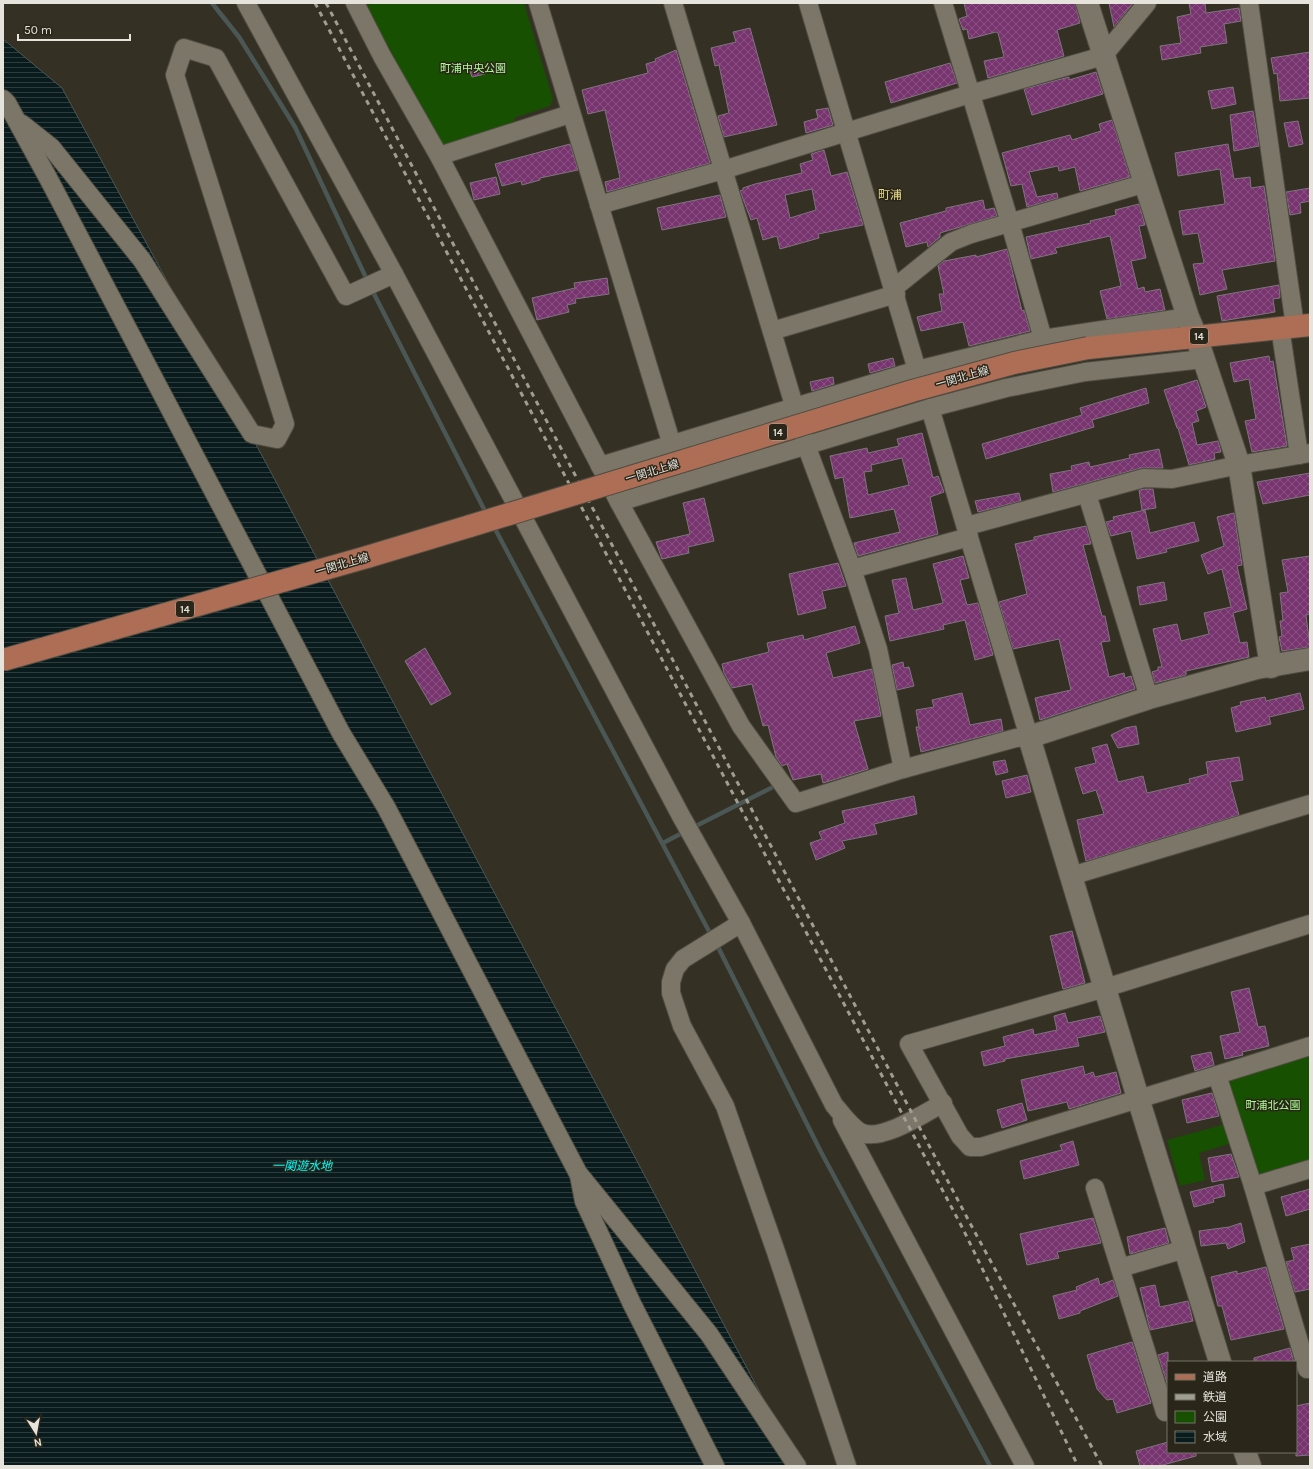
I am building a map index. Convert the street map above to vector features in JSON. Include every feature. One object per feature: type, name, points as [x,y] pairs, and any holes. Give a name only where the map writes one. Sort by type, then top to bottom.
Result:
[{"type":"main road","name":"一関北上線","points":[[3,660],[367,557],[912,391],[1014,363],[1192,326],[1295,326]]},
{"type":"street","points":[[246,3],[389,277],[697,845],[734,927],[834,1105],[1025,1466]]},
{"type":"street","points":[[355,3],[382,56],[439,156],[618,502],[741,726],[796,803],[902,769],[1016,738],[1029,737],[1149,698],[1257,668],[1271,667],[1310,659]]},
{"type":"street","points":[[538,3],[570,114],[672,445]]},
{"type":"street","points":[[673,3],[806,445],[852,569],[878,649],[902,769]]},
{"type":"street","points":[[808,3],[895,291],[917,370]]},
{"type":"street","points":[[943,3],[1010,223],[1043,339]]},
{"type":"street","points":[[1087,3],[1103,56],[1238,465],[1271,667]]},
{"type":"street","points":[[599,205],[723,170],[970,94],[1103,56],[1148,3]]},
{"type":"street","points":[[852,569],[1087,494],[1144,478],[1172,479],[1238,465],[1305,454],[1295,326],[1250,3]]},
{"type":"street","points":[[16,119],[51,147],[142,260],[252,434],[277,439],[285,424],[175,75],[184,48],[216,58],[346,296],[389,277]]},
{"type":"street","points":[[3,99],[16,119],[341,734],[386,807],[578,1173],[709,1334],[797,1466]]},
{"type":"street","points":[[439,156],[570,114]]},
{"type":"street","points":[[772,331],[895,291],[951,242],[971,234],[1146,183]]},
{"type":"street","points":[[600,466],[917,370],[1043,339],[1192,326]]},
{"type":"street","points":[[618,502],[930,408],[1006,388],[1085,372],[1203,359]]},
{"type":"street","points":[[930,408],[1138,1098],[1220,1361]]},
{"type":"street","points":[[1087,494],[1149,698]]},
{"type":"street","points":[[1071,876],[1310,804]]},
{"type":"street","points":[[1310,924],[1105,988],[909,1044],[960,1136],[970,1147],[981,1147],[1310,1046]]},
{"type":"street","points":[[734,927],[683,959],[675,969],[671,982],[671,993],[682,1026],[725,1106],[847,1466]]},
{"type":"street","points":[[1217,1075],[1253,1186],[1304,1370]]},
{"type":"street","points":[[834,1105],[851,1124],[861,1132],[875,1133],[894,1130],[943,1103]]},
{"type":"street","points":[[1253,1186],[1310,1169]]},
{"type":"street","points":[[578,1173],[584,1201],[623,1284],[715,1466]]},
{"type":"street","points":[[1095,1188],[1165,1412],[1167,1411]]},
{"type":"street","points":[[1120,1268],[1185,1249]]},
{"type":"street","points":[[1245,1453],[1249,1466]]},
{"type":"green space","name":"町浦中央公園","points":[[365,3],[524,3],[553,99],[550,106],[514,118],[516,124],[442,147]]},
{"type":"green space","name":"町浦北公園","points":[[1310,1054],[1310,1162],[1262,1176],[1254,1172],[1245,1139],[1199,1153],[1205,1180],[1180,1186],[1167,1140],[1237,1121],[1228,1084],[1232,1077]]},
{"type":"water","name":"一関遊水地","points":[[3,39],[62,88],[266,463],[799,1466],[3,1466]]},
{"type":"building","points":[[964,3],[1075,3],[1080,23],[1057,30],[1064,56],[988,78],[984,61],[1004,57],[998,33],[996,32],[969,39],[967,29],[963,30],[959,19],[967,16]]},
{"type":"building","points":[[1109,3],[1133,3],[1114,27]]},
{"type":"building","points":[[1189,3],[1205,3],[1206,13],[1239,8],[1241,21],[1224,24],[1227,43],[1200,47],[1201,53],[1162,60],[1160,46],[1181,43],[1177,17],[1191,14]]},
{"type":"building","points":[[750,28],[777,125],[724,137],[718,116],[729,113],[719,65],[715,66],[711,48],[736,42],[733,32]]},
{"type":"building","points":[[676,50],[710,163],[607,192],[605,182],[620,178],[605,110],[588,114],[582,90],[648,73],[646,64],[656,61],[655,59]]},
{"type":"building","points":[[1310,52],[1310,98],[1280,101],[1277,73],[1274,74],[1271,58]]},
{"type":"building","points":[[481,63],[485,74],[472,77],[468,65]]},
{"type":"building","points":[[950,63],[957,83],[891,103],[885,82]]},
{"type":"building","points":[[1096,72],[1103,94],[1032,115],[1024,89],[1069,77],[1069,80]]},
{"type":"building","points":[[1233,87],[1236,104],[1212,109],[1208,91]]},
{"type":"building","points":[[828,108],[833,125],[806,133],[804,122],[818,118],[816,110]]},
{"type":"building","points":[[1253,111],[1259,146],[1234,151],[1230,115]]},
{"type":"building","points":[[1112,120],[1130,177],[1080,191],[1075,167],[1059,171],[1058,166],[1029,172],[1037,197],[1057,193],[1058,198],[1027,207],[1022,184],[1011,186],[1002,153],[1070,135],[1072,140],[1101,131],[1099,124]]},
{"type":"building","points":[[1298,121],[1303,144],[1289,147],[1284,123]]},
{"type":"building","points":[[570,144],[578,170],[540,178],[540,180],[522,185],[521,181],[502,186],[495,164]]},
{"type":"building","points":[[1228,144],[1234,179],[1250,177],[1251,188],[1264,186],[1275,261],[1222,270],[1227,289],[1200,295],[1193,264],[1204,263],[1198,233],[1183,235],[1179,211],[1225,204],[1220,169],[1178,176],[1175,153]]},
{"type":"building","points":[[824,150],[831,176],[847,172],[863,225],[818,234],[819,238],[780,249],[777,236],[763,240],[757,218],[751,220],[740,191],[743,190],[743,188],[755,184],[802,173],[800,164],[813,160],[811,154]],"holes":[[[812,189],[816,210],[790,218],[785,195]]]},
{"type":"building","points":[[496,177],[500,194],[474,200],[470,183]]},
{"type":"building","points":[[1310,188],[1310,201],[1300,203],[1301,213],[1290,215],[1286,192]]},
{"type":"building","points":[[720,195],[726,217],[662,230],[657,208]]},
{"type":"building","points":[[983,200],[985,210],[994,208],[997,216],[940,233],[940,237],[928,247],[927,242],[906,247],[900,223],[946,211],[946,208]]},
{"type":"building","points":[[1139,204],[1145,225],[1139,226],[1146,258],[1131,261],[1138,289],[1144,287],[1145,292],[1160,289],[1165,310],[1107,319],[1100,291],[1121,286],[1110,236],[1055,248],[1057,253],[1031,259],[1026,237],[1091,223],[1090,221],[1116,215],[1115,210]]},
{"type":"building","points":[[1007,249],[1022,311],[1024,310],[1030,331],[969,346],[963,322],[921,331],[917,317],[942,311],[939,294],[944,294],[938,266],[944,261],[976,255],[976,257]]},
{"type":"building","points":[[607,278],[609,294],[575,299],[576,303],[567,305],[569,312],[537,320],[532,298],[575,288],[574,283]]},
{"type":"building","points":[[1279,285],[1280,298],[1273,299],[1275,312],[1222,321],[1217,296]]},
{"type":"building","points":[[1269,356],[1270,362],[1273,361],[1287,446],[1252,452],[1245,421],[1256,419],[1249,379],[1234,382],[1230,363]]},
{"type":"building","points":[[893,358],[895,366],[870,373],[868,364]]},
{"type":"building","points":[[833,377],[834,384],[812,391],[810,382]]},
{"type":"building","points":[[1197,380],[1206,407],[1196,411],[1199,421],[1192,423],[1197,445],[1218,441],[1221,452],[1214,453],[1215,459],[1189,465],[1178,428],[1164,390]]},
{"type":"building","points":[[1146,388],[1149,403],[1092,420],[1094,427],[986,459],[982,444],[1082,415],[1080,408]]},
{"type":"building","points":[[922,433],[933,478],[938,476],[944,492],[930,497],[938,534],[858,556],[854,543],[900,532],[894,509],[850,518],[843,477],[835,479],[830,456],[867,448],[868,453],[899,446],[897,439]],"holes":[[[902,458],[909,485],[868,495],[864,472],[872,471],[871,465]]]},
{"type":"building","points":[[1159,449],[1163,468],[1141,468],[1053,492],[1050,474],[1072,470],[1071,466],[1089,462],[1090,467],[1130,458],[1129,455]]},
{"type":"building","points":[[1310,473],[1310,495],[1263,504],[1257,482]]},
{"type":"building","points":[[1153,489],[1156,508],[1142,510],[1139,490]]},
{"type":"building","points":[[1019,493],[1021,501],[978,512],[975,501]]},
{"type":"building","points":[[704,498],[714,541],[688,547],[689,553],[662,559],[656,542],[690,534],[683,503]]},
{"type":"building","points":[[1145,510],[1150,533],[1194,522],[1199,541],[1166,549],[1167,552],[1137,559],[1131,531],[1111,536],[1106,522],[1114,520],[1113,517]]},
{"type":"building","points":[[1234,513],[1242,565],[1237,566],[1247,609],[1233,613],[1240,643],[1247,642],[1249,657],[1186,671],[1186,675],[1155,683],[1152,672],[1158,670],[1158,667],[1162,667],[1153,629],[1177,624],[1181,641],[1209,634],[1204,613],[1231,607],[1222,569],[1208,574],[1201,555],[1224,546],[1217,517]]},
{"type":"building","points":[[1086,526],[1091,544],[1083,545],[1102,616],[1105,616],[1110,641],[1101,642],[1109,677],[1124,673],[1125,678],[1131,676],[1135,689],[1040,720],[1035,698],[1071,690],[1059,639],[1013,649],[999,602],[1027,594],[1015,544],[1034,540],[1034,537]]},
{"type":"building","points":[[963,556],[969,578],[960,580],[967,605],[978,603],[993,655],[975,660],[965,620],[943,625],[944,629],[890,641],[885,616],[899,613],[892,580],[906,578],[913,610],[943,603],[933,564]]},
{"type":"building","points":[[1310,556],[1310,614],[1306,615],[1310,647],[1282,651],[1279,637],[1282,636],[1280,621],[1283,621],[1280,593],[1288,592],[1282,560]]},
{"type":"building","points":[[838,563],[846,586],[822,591],[826,608],[798,615],[789,574]]},
{"type":"building","points":[[1164,582],[1167,600],[1140,605],[1137,587]]},
{"type":"building","points":[[855,626],[860,643],[826,653],[833,678],[872,669],[881,716],[854,721],[868,769],[823,783],[821,774],[793,780],[787,764],[782,766],[776,757],[768,725],[763,726],[752,684],[732,688],[724,673],[722,664],[769,652],[767,643],[803,635],[804,640]]},
{"type":"building","points":[[425,648],[451,694],[431,705],[405,661]]},
{"type":"building","points":[[903,662],[904,668],[909,667],[914,686],[897,690],[892,665]]},
{"type":"building","points":[[962,693],[970,725],[1001,719],[1003,731],[921,752],[916,727],[919,727],[916,710],[934,707],[932,700]]},
{"type":"building","points":[[1300,693],[1304,709],[1269,717],[1271,724],[1236,732],[1231,708],[1241,705],[1240,702],[1265,697],[1266,701]]},
{"type":"building","points":[[1136,726],[1139,744],[1118,748],[1111,735],[1125,728]]},
{"type":"building","points":[[1107,744],[1118,782],[1143,776],[1147,793],[1190,783],[1189,779],[1208,774],[1206,762],[1239,757],[1243,780],[1230,782],[1239,815],[1086,861],[1077,820],[1104,814],[1096,790],[1083,794],[1075,768],[1096,763],[1092,748]]},
{"type":"building","points":[[1005,760],[1008,772],[996,775],[993,762]]},
{"type":"building","points":[[1027,775],[1031,792],[1006,798],[1002,781]]},
{"type":"building","points":[[914,796],[917,814],[874,824],[877,834],[842,841],[845,848],[816,860],[810,843],[822,839],[819,832],[845,823],[842,811]]},
{"type":"building","points":[[1072,931],[1085,983],[1063,989],[1050,936]]},
{"type":"building","points":[[1249,988],[1258,1027],[1265,1026],[1269,1046],[1242,1052],[1243,1055],[1225,1059],[1220,1036],[1240,1032],[1231,992]]},
{"type":"building","points":[[1065,1013],[1068,1023],[1100,1016],[1105,1032],[1077,1038],[1079,1046],[1005,1059],[1005,1061],[984,1066],[981,1052],[1005,1046],[1003,1037],[1033,1029],[1034,1035],[1057,1030],[1054,1016]]},
{"type":"building","points":[[1211,1052],[1214,1065],[1195,1071],[1191,1056]]},
{"type":"building","points":[[1083,1066],[1085,1075],[1093,1072],[1095,1077],[1116,1072],[1121,1093],[1069,1109],[1067,1102],[1028,1111],[1021,1080]]},
{"type":"building","points":[[1212,1093],[1219,1116],[1187,1123],[1182,1100]]},
{"type":"building","points":[[1022,1103],[1027,1120],[1002,1128],[997,1110]]},
{"type":"building","points":[[1073,1141],[1079,1165],[1024,1179],[1020,1161],[1062,1150],[1060,1145]]},
{"type":"building","points":[[1231,1154],[1239,1177],[1212,1182],[1208,1158]]},
{"type":"building","points":[[1223,1184],[1225,1196],[1213,1199],[1214,1202],[1194,1207],[1190,1192]]},
{"type":"building","points":[[1310,1189],[1310,1209],[1286,1216],[1281,1197]]},
{"type":"building","points":[[1093,1218],[1101,1243],[1057,1252],[1059,1258],[1027,1265],[1020,1234]]},
{"type":"building","points":[[1241,1223],[1245,1242],[1228,1249],[1226,1243],[1201,1246],[1199,1231],[1229,1227]]},
{"type":"building","points":[[1165,1228],[1169,1243],[1130,1254],[1127,1237]]},
{"type":"building","points":[[1310,1244],[1310,1289],[1295,1292],[1286,1262],[1294,1260],[1291,1248]]},
{"type":"building","points":[[1266,1267],[1284,1329],[1231,1340],[1222,1306],[1218,1306],[1211,1277],[1237,1271],[1237,1274]]},
{"type":"building","points":[[1098,1278],[1100,1285],[1113,1280],[1118,1296],[1080,1311],[1080,1313],[1059,1319],[1053,1296],[1077,1290],[1076,1287]]},
{"type":"building","points":[[1155,1285],[1160,1307],[1188,1301],[1193,1321],[1150,1330],[1140,1288]]},
{"type":"building","points":[[1132,1342],[1151,1403],[1117,1413],[1113,1399],[1107,1400],[1097,1389],[1087,1355]]},
{"type":"building","points":[[1290,1348],[1294,1361],[1254,1361],[1254,1358]]},
{"type":"building","points":[[1168,1352],[1167,1383],[1158,1355]]},
{"type":"building","points":[[1310,1403],[1310,1455],[1296,1456],[1297,1406]]},
{"type":"building","points":[[1167,1442],[1167,1453],[1196,1453],[1196,1456],[1159,1466],[1140,1466],[1136,1451]]},
{"type":"waterway","points":[[212,3],[239,37],[295,127],[368,282]]},
{"type":"waterway","points":[[371,288],[487,515]]},
{"type":"waterway","points":[[493,525],[712,937]]},
{"type":"waterway","points":[[692,828],[771,788]]},
{"type":"waterway","points":[[663,843],[686,831]]},
{"type":"waterway","points":[[716,943],[821,1152],[990,1466]]},
{"type":"railway","points":[[315,3],[963,1229],[1078,1466]]},
{"type":"railway","points":[[326,3],[971,1225],[1102,1466]]},
{"type":"district","name":"町浦","points":[[890,195]]}]
